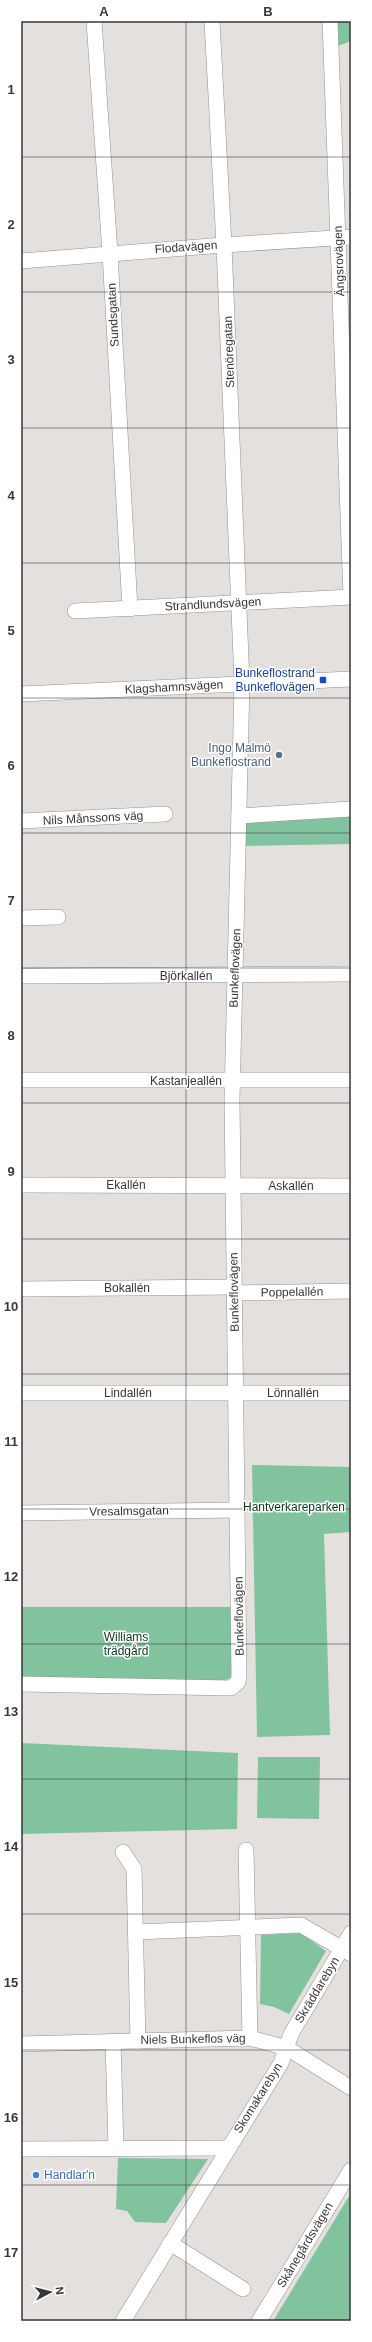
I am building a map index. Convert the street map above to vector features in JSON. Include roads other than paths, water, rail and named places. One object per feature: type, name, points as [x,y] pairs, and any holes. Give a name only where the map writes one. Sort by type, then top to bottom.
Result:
[{"type":"street","name":"Sundsgatan","points":[[94,21],[110,253],[130,609]]},
{"type":"street","name":"Stenöregatan","points":[[212,21],[224,244],[240,602],[242,683]]},
{"type":"street","name":"Ängsrovägen","points":[[330,21],[345,237],[351,598]]},
{"type":"street","name":"Flodavägen","points":[[21,261],[224,244],[345,237]]},
{"type":"street","name":"Strandlundsvägen","points":[[75,611],[240,602],[351,598]]},
{"type":"street","name":"Klagshamnsvägen","points":[[21,694],[351,679]]},
{"type":"street","name":"Bunkeflovägen","points":[[21,1684],[231,1688],[238,1682],[232,1081],[242,683]]},
{"type":"street","points":[[239,816],[351,809]]},
{"type":"street","name":"Nils Månssons väg","points":[[21,821],[165,814]]},
{"type":"street","points":[[21,918],[58,917]]},
{"type":"street","name":"Björkallén","points":[[21,976],[235,976],[351,974]]},
{"type":"street","name":"Kastanjeallén","points":[[21,1080],[351,1080]]},
{"type":"street","name":"Ekallén","points":[[21,1185],[232,1186]]},
{"type":"street","name":"Askallén","points":[[232,1186],[351,1186]]},
{"type":"street","name":"Bokallén","points":[[21,1289],[234,1290]]},
{"type":"street","name":"Poppelallén","points":[[234,1290],[351,1292]]},
{"type":"street","name":"Lindallén","points":[[21,1393],[236,1393]]},
{"type":"street","name":"Lönnallén","points":[[236,1393],[351,1394]]},
{"type":"street","name":"Vresalmsgatan","points":[[21,1513],[237,1510]]},
{"type":"street","points":[[246,1850],[250,2038]]},
{"type":"street","points":[[123,1852],[134,1869],[138,2041]]},
{"type":"street","points":[[136,1932],[301,1925],[346,1951]]},
{"type":"street","name":"Skräddarebyn","points":[[287,2048],[291,2034],[346,1951],[351,1933]]},
{"type":"street","name":"Niels Bunkeflos väg","points":[[21,2044],[250,2038],[287,2048],[351,2088]]},
{"type":"street","points":[[113,2041],[116,2148]]},
{"type":"street","name":"Skomakarebyn","points":[[123,2321],[281,2063],[287,2048]]},
{"type":"street","points":[[22,2149],[228,2148]]},
{"type":"street","name":"Skånegårdsvägen","points":[[259,2321],[351,2170]]},
{"type":"street","points":[[170,2243],[243,2289]]},
{"type":"place","name":"Bunkeflostrand Bunkeflovägen","points":[[323,680]]},
{"type":"place","name":"Ingo Malmö Bunkeflostrand","points":[[279,755]]},
{"type":"place","name":"Handlar'n","points":[[36,2175]]},
{"type":"park label","name":"Hantverkareparken","points":[[294,1507]]},
{"type":"park label","name":"Williams trädgård","points":[[126,1644]]}]
